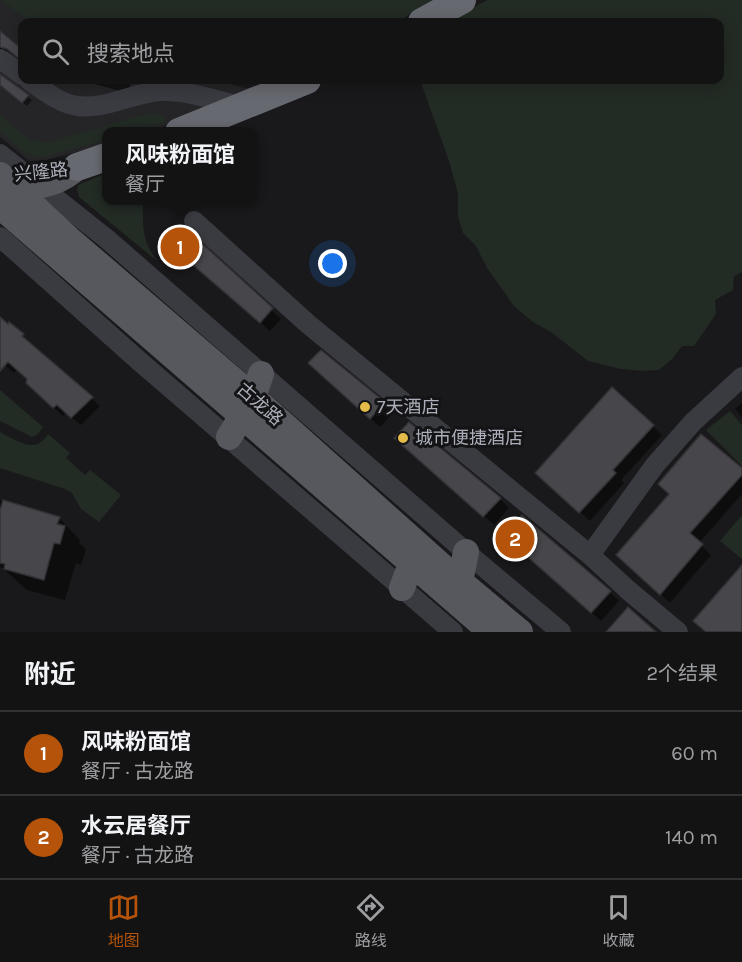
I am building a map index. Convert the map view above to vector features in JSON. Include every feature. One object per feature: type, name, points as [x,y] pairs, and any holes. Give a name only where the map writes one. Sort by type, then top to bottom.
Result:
[{"type":"highway","points":[[429,18],[462,0]]},
{"type":"highway","points":[[192,127],[297,84]]},
{"type":"highway","points":[[76,167],[102,158]]},
{"type":"main road","name":"兴隆路","points":[[9,181],[69,175],[76,167]]},
{"type":"main road","name":"古龙路","points":[[9,181],[411,564],[491,632]]},
{"type":"main road","name":"古龙路","points":[[246,406],[519,632]]},
{"type":"main road","points":[[460,582],[466,552]]},
{"type":"main road","points":[[402,588],[411,564]]},
{"type":"street","points":[[0,59],[18,72]]},
{"type":"street","points":[[35,84],[58,99],[76,106],[92,106],[160,91],[242,107]]},
{"type":"street","points":[[194,221],[308,324],[590,555],[678,632]]},
{"type":"street","points":[[0,237],[138,360],[246,406],[466,552],[561,632]]},
{"type":"street","points":[[590,555],[661,458],[693,422],[742,376]]},
{"type":"street","points":[[246,406],[402,588],[453,632]]},
{"type":"shaded area","points":[[0,0],[25,18],[18,18],[18,84],[230,84],[245,88],[259,87],[162,127],[102,127],[102,145],[46,160],[29,161],[0,137]]},
{"type":"shaded area","points":[[0,0],[434,0],[404,18],[25,18]]},
{"type":"shaded area","points":[[488,0],[742,0],[742,272],[734,276],[733,290],[715,300],[716,314],[694,346],[682,346],[659,370],[621,369],[588,361],[514,306],[487,268],[476,246],[463,233],[458,216],[458,193],[421,84],[724,84],[724,18],[453,18]]},
{"type":"shaded area","points":[[152,112],[162,116],[166,121],[149,127],[102,127],[102,141],[37,157],[25,152],[0,132],[0,115],[30,140],[50,142]]},
{"type":"shaded area","points":[[102,175],[102,205],[143,205],[146,239],[157,261],[79,197],[78,185]]},
{"type":"shaded area","points":[[0,390],[43,427],[38,434],[32,437],[0,421]]},
{"type":"shaded area","points":[[730,411],[742,425],[742,466],[706,430]]},
{"type":"shaded area","points":[[0,432],[19,442],[32,445],[38,444],[48,434],[70,453],[66,458],[85,475],[90,470],[121,495],[99,522],[81,509],[72,493],[65,489],[0,468]]},
{"type":"shaded area","points":[[742,517],[742,559],[720,541]]},
{"type":"building","points":[[0,31],[18,46],[18,58],[7,49],[0,47]]},
{"type":"building","points":[[0,74],[29,95],[22,103],[0,85]]},
{"type":"building","points":[[185,228],[273,308],[260,323],[170,245]]},
{"type":"building","points":[[0,317],[24,334],[22,336],[93,397],[71,418],[57,405],[53,408],[26,383],[27,379],[8,362],[0,371]]},
{"type":"building","points":[[321,350],[385,402],[370,419],[308,363]]},
{"type":"building","points":[[612,387],[654,425],[613,470],[616,473],[579,513],[535,473]]},
{"type":"building","points":[[409,422],[501,498],[483,517],[394,438]]},
{"type":"building","points":[[701,434],[742,468],[742,475],[690,533],[703,544],[660,595],[616,555],[669,494],[658,484]]},
{"type":"building","points":[[3,500],[60,517],[57,524],[65,526],[60,544],[54,543],[44,580],[4,569],[5,564],[0,563],[0,510]]},
{"type":"building","points":[[522,515],[611,591],[591,613],[504,536]]},
{"type":"building","points":[[742,565],[742,632],[706,632],[693,621]]},
{"type":"building","points":[[628,607],[656,632],[606,632]]},
{"type":"place","name":"风味粉面馆","points":[[180,247]]},
{"type":"place","name":"7天酒店","points":[[365,407]]},
{"type":"place","name":"城市便捷酒店","points":[[403,438]]},
{"type":"place","name":"水云居餐厅","points":[[515,539]]}]
